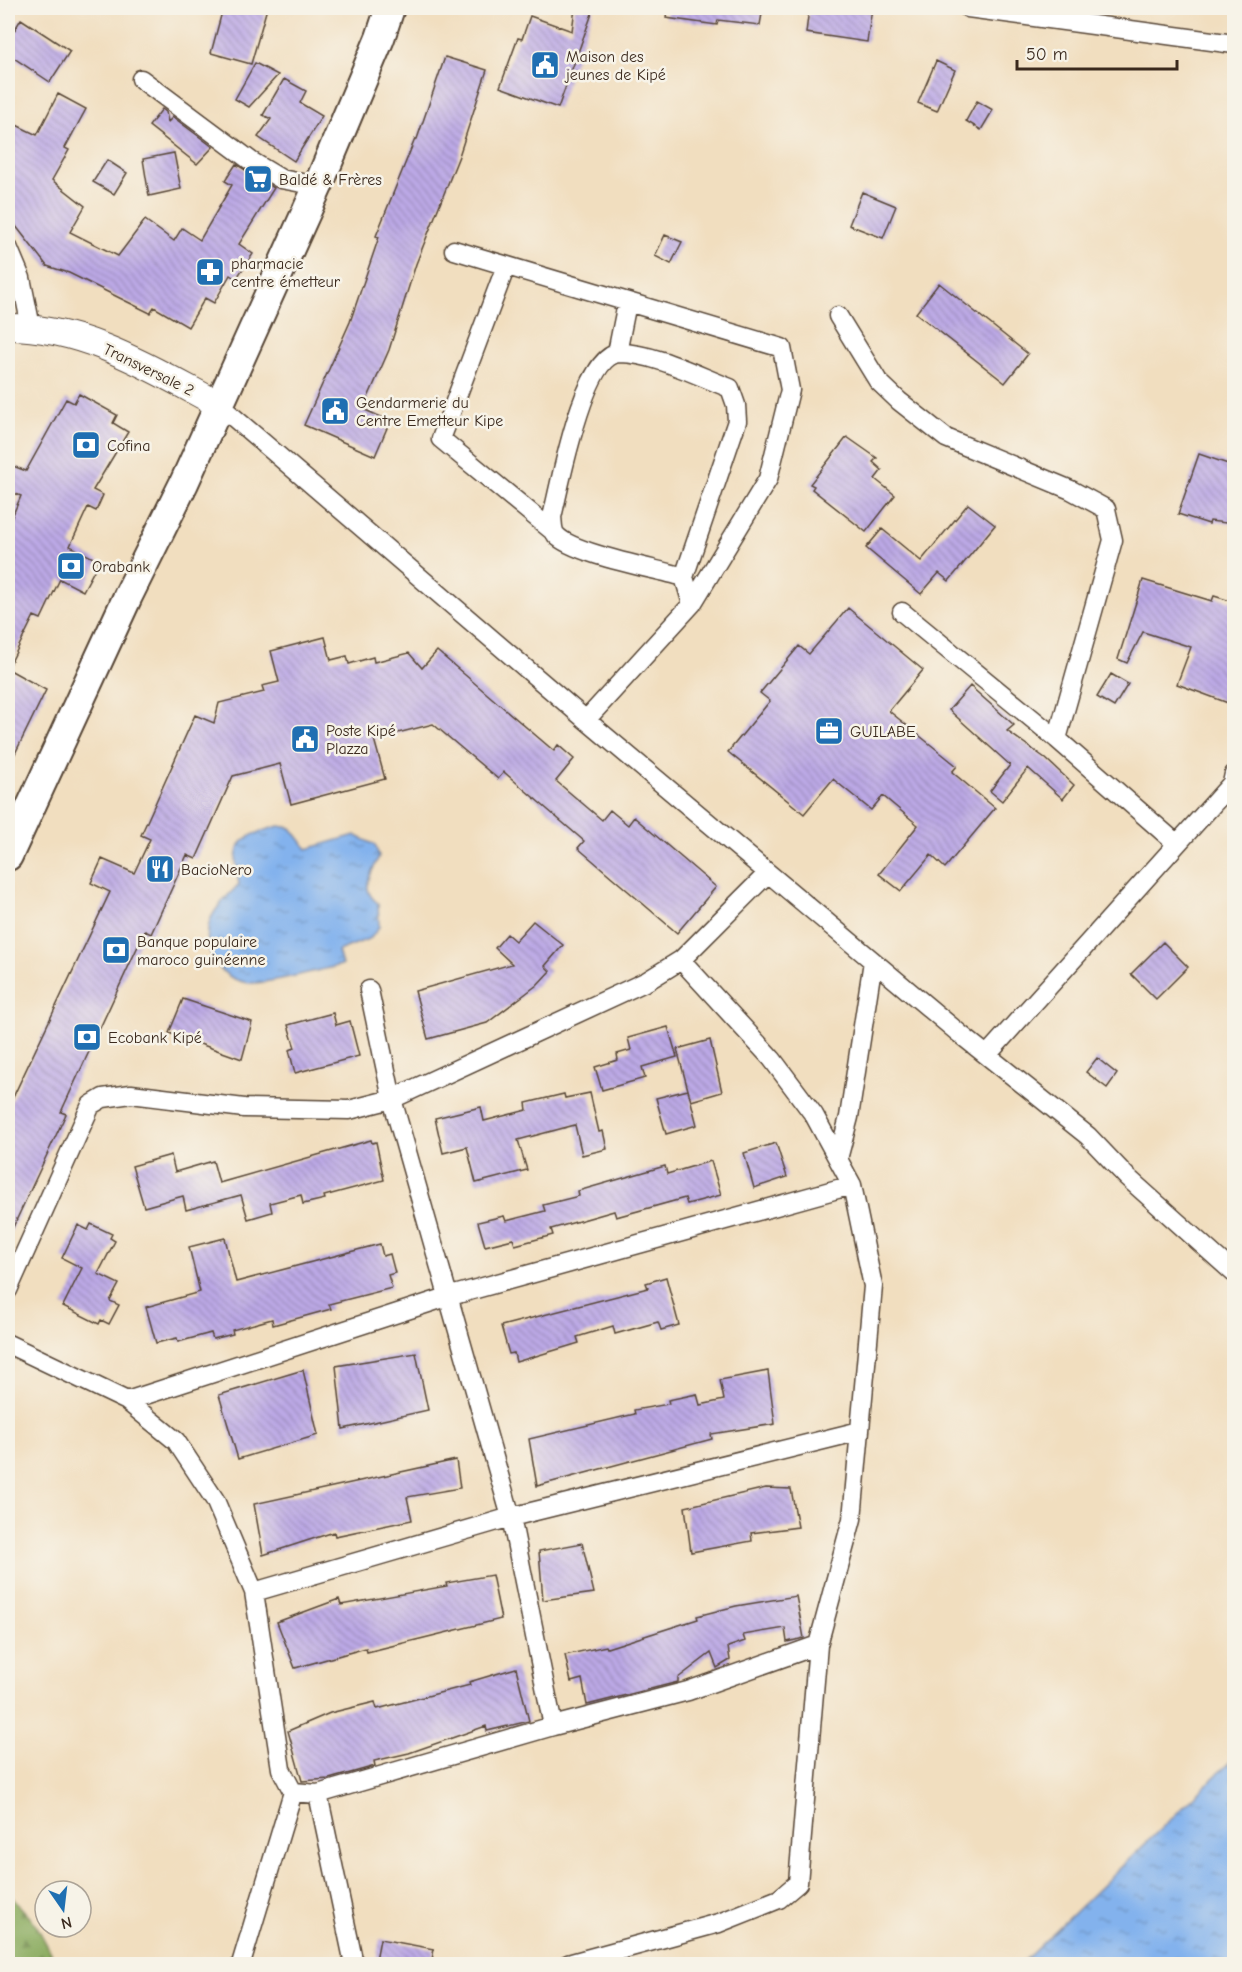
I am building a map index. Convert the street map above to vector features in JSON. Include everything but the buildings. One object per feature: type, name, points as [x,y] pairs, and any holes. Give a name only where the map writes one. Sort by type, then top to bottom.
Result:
[{"type":"main road","points":[[8,856],[128,596],[184,483],[318,186],[380,39],[390,8]]},
{"type":"main road","name":"Transversale 2","points":[[19,327],[65,334],[118,351],[218,404]]},
{"type":"street","points":[[968,8],[1234,44]]},
{"type":"street","points":[[141,79],[242,155],[281,179],[318,186]]},
{"type":"street","points":[[8,247],[21,278],[19,327]]},
{"type":"street","points":[[454,250],[782,348],[790,390],[768,479],[692,604],[586,720]]},
{"type":"street","points":[[506,266],[441,439],[562,540],[581,549],[684,577]]},
{"type":"street","points":[[617,353],[627,303]]},
{"type":"street","points":[[838,316],[878,381],[899,402],[946,438],[1071,490],[1106,509],[1113,540],[1057,739]]},
{"type":"street","points":[[554,532],[552,517],[585,392],[599,365],[617,353],[640,355],[730,388],[736,405],[737,421],[684,577],[692,604]]},
{"type":"street","points":[[218,404],[586,720],[873,961],[1088,1136],[1127,1177],[1234,1273]]},
{"type":"street","points":[[902,612],[1057,739],[1177,844]]},
{"type":"street","points":[[987,1055],[1232,783],[1234,774]]},
{"type":"street","points":[[8,1290],[91,1105],[103,1098],[131,1094],[243,1108],[349,1110],[392,1099],[647,981],[681,960],[768,873]]},
{"type":"street","points":[[568,1965],[719,1923],[779,1899],[798,1883],[818,1645],[852,1519],[873,1286],[852,1185],[814,1115],[772,1059],[681,960]]},
{"type":"street","points":[[838,1159],[849,1117],[873,961]]},
{"type":"street","points":[[369,990],[392,1099],[511,1517],[553,1726]]},
{"type":"street","points":[[127,1401],[447,1297],[852,1185]]},
{"type":"street","points":[[8,1344],[127,1401],[176,1441],[215,1500],[254,1592],[281,1769],[293,1792],[241,1965]]},
{"type":"street","points":[[254,1592],[511,1517],[860,1431]]},
{"type":"street","points":[[293,1792],[318,1794],[553,1726],[688,1691],[818,1645]]},
{"type":"street","points":[[318,1794],[354,1965]]},
{"type":"green space","points":[[8,1893],[33,1921],[33,1939],[44,1939],[57,1964],[8,1964]]},
{"type":"water","points":[[279,826],[291,828],[307,849],[355,835],[375,845],[379,856],[370,875],[368,886],[372,898],[378,903],[379,927],[371,938],[338,951],[342,965],[260,983],[241,981],[231,977],[216,964],[209,946],[209,924],[217,908],[239,884],[236,859],[241,844],[255,834]]},
{"type":"water","points":[[1234,1758],[1234,1964],[1021,1964]]},
{"type":"place","name":"Maison des jeunes de Kipé","points":[[545,65]]},
{"type":"place","name":"Baldé & Frères","points":[[258,179]]},
{"type":"place","name":"pharmacie centre émetteur","points":[[210,272]]},
{"type":"place","name":"Gendarmerie du Centre Emetteur Kipe","points":[[335,411]]},
{"type":"place","name":"Cofina","points":[[86,445]]},
{"type":"place","name":"Orabank","points":[[71,566]]},
{"type":"place","name":"GUILABE","points":[[829,731]]},
{"type":"place","name":"Poste Kipé Plazza","points":[[305,739]]},
{"type":"place","name":"BacioNero","points":[[160,869]]},
{"type":"place","name":"Banque populaire maroco guinéenne","points":[[116,950]]},
{"type":"place","name":"Ecobank Kipé","points":[[87,1037]]}]
